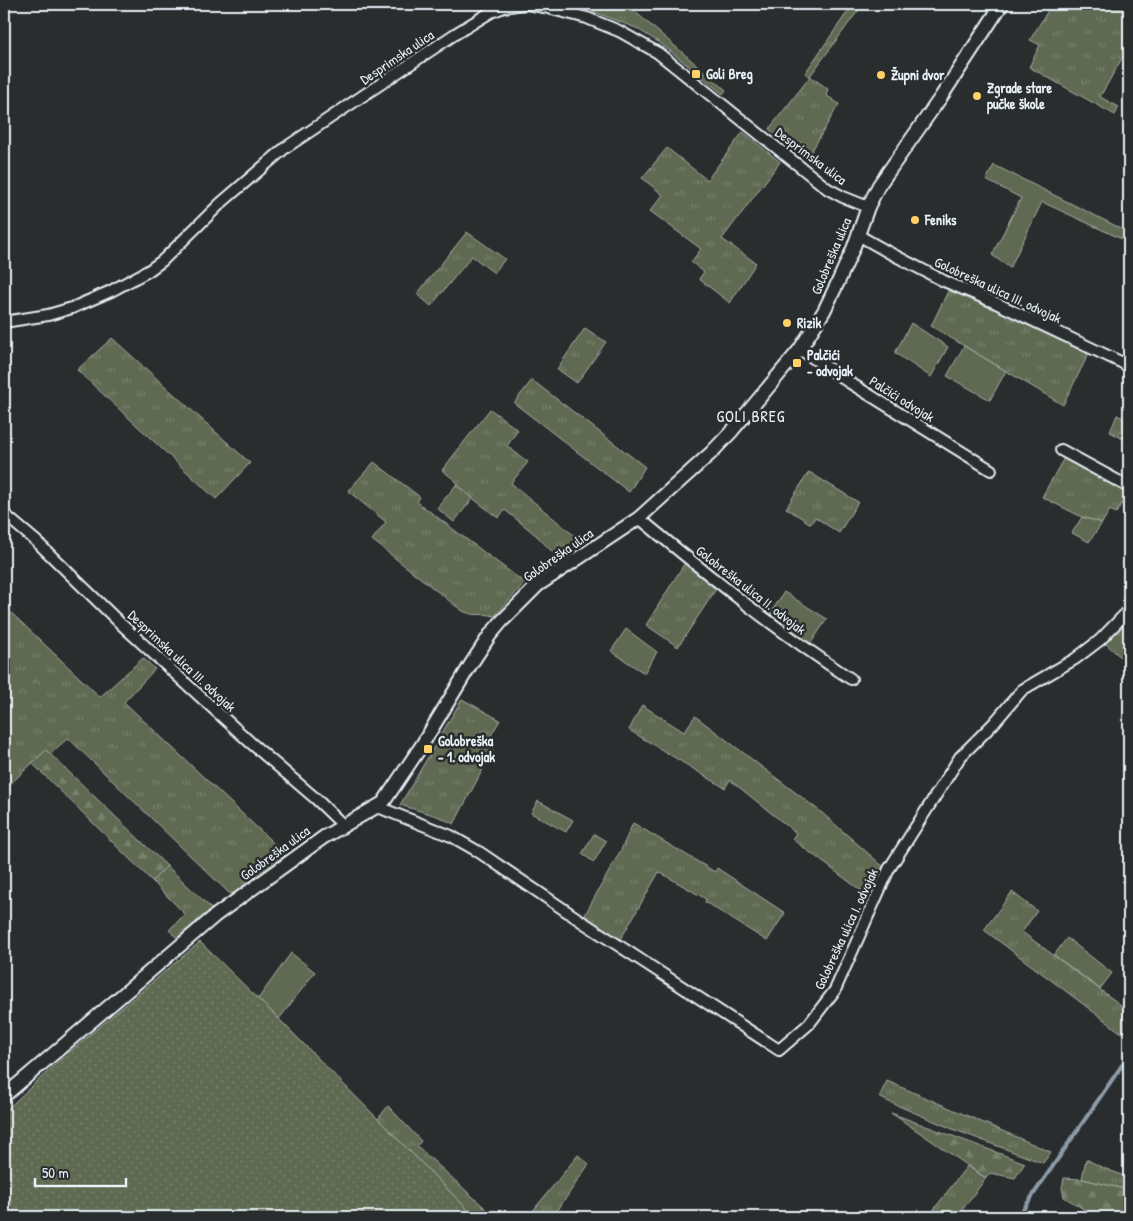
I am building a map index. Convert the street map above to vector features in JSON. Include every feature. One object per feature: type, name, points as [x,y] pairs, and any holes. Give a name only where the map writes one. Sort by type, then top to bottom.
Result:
[{"type":"street","name":"Desprimska ulica","points":[[4,322],[48,315],[72,308],[111,291],[148,271],[221,203],[285,148],[455,34],[503,5],[527,4],[566,8],[619,31],[658,53],[828,189],[842,197],[868,207]]},
{"type":"street","name":"Golobreška ulica","points":[[4,1096],[216,915],[301,852],[378,807],[388,797],[422,745],[466,671],[501,622],[538,585],[639,518],[711,453],[732,431],[800,349],[824,311],[839,280],[868,207],[879,185],[941,97],[1002,4]]},
{"type":"street","name":"Golobreška ulica III. odvojak","points":[[858,234],[944,281],[996,303],[1129,366]]},
{"type":"street","name":"Palčići odvojak","points":[[800,349],[847,382],[991,470]]},
{"type":"street","points":[[1061,450],[1129,487]]},
{"type":"street","name":"Desprimska ulica III. odvojak","points":[[4,514],[36,541],[165,664],[251,743],[315,798],[343,826]]},
{"type":"street","name":"Golobreška ulica II. odvojak","points":[[639,518],[759,615],[851,679]]},
{"type":"street","name":"Golobreška ulica I. odvojak","points":[[378,807],[451,836],[480,852],[581,921],[779,1050],[809,1024],[835,990],[889,869],[960,757],[994,723],[1022,690],[1075,659],[1100,640],[1129,610]]},
{"type":"green space","points":[[582,4],[626,4],[726,90],[723,94],[660,43],[636,28],[581,7]]},
{"type":"green space","points":[[853,4],[863,4],[810,76],[828,89],[826,95],[839,104],[807,159],[769,129],[810,77],[805,73]]},
{"type":"green space","points":[[1052,4],[1129,4],[1129,49],[1126,51],[1100,97],[1119,107],[1115,115],[1029,67],[1040,45],[1030,40]]},
{"type":"green space","points":[[743,132],[780,162],[722,239],[756,263],[730,303],[699,279],[704,272],[691,262],[701,249],[650,211],[663,195],[642,178],[667,148],[707,180]]},
{"type":"green space","points":[[994,165],[1128,232],[1124,240],[1042,202],[1010,268],[992,255],[1021,198],[986,180]]},
{"type":"green space","points":[[467,232],[505,259],[494,273],[472,256],[431,306],[417,294]]},
{"type":"green space","points":[[950,287],[994,306],[1089,353],[1063,405],[931,326]]},
{"type":"green space","points":[[911,323],[948,347],[931,377],[895,353]]},
{"type":"green space","points":[[585,328],[606,342],[577,383],[557,369]]},
{"type":"green space","points":[[112,338],[250,463],[216,499],[77,370]]},
{"type":"green space","points":[[964,346],[1006,371],[990,400],[947,376]]},
{"type":"green space","points":[[532,380],[645,467],[629,492],[514,403]]},
{"type":"green space","points":[[490,409],[518,430],[507,446],[528,462],[511,483],[582,542],[558,558],[537,536],[505,510],[498,518],[456,485],[457,482],[442,470]]},
{"type":"green space","points":[[1117,415],[1129,421],[1129,442],[1110,432]]},
{"type":"green space","points":[[1065,456],[1129,492],[1116,513],[1110,510],[1102,523],[1082,517],[1042,497]]},
{"type":"green space","points":[[374,462],[420,497],[417,502],[525,583],[495,616],[470,614],[461,610],[372,540],[386,522],[348,491]]},
{"type":"green space","points":[[809,472],[858,502],[839,533],[815,517],[811,524],[786,508]]},
{"type":"green space","points":[[456,485],[473,498],[454,522],[437,508]]},
{"type":"green space","points":[[1082,517],[1102,523],[1089,542],[1072,533]]},
{"type":"green space","points":[[686,561],[718,586],[678,647],[646,625]]},
{"type":"green space","points":[[784,592],[827,619],[809,646],[768,617]]},
{"type":"green space","points":[[4,606],[100,697],[143,658],[155,669],[124,702],[286,855],[231,895],[68,738],[50,754],[46,750],[4,790]]},
{"type":"green space","points":[[1129,617],[1129,665],[1103,641]]},
{"type":"green space","points":[[626,629],[657,652],[644,673],[611,651]]},
{"type":"green space","points":[[462,699],[500,720],[485,746],[493,750],[454,824],[437,816],[400,805]]},
{"type":"green space","points":[[642,705],[684,732],[695,716],[821,812],[886,869],[871,898],[792,839],[796,833],[730,780],[725,788],[629,730]]},
{"type":"green space","points":[[46,750],[167,866],[152,881],[32,763]]},
{"type":"green space","points":[[538,801],[573,820],[566,832],[531,813]]},
{"type":"green space","points":[[633,823],[715,872],[717,868],[785,913],[767,941],[705,902],[706,899],[659,872],[619,942],[583,918],[621,850]]},
{"type":"green space","points":[[594,834],[606,841],[594,862],[582,854]]},
{"type":"green space","points":[[167,866],[212,909],[177,938],[169,930],[185,914],[152,881]]},
{"type":"green space","points":[[1012,892],[1037,911],[1022,932],[1129,1011],[1129,1034],[1127,1037],[984,930]]},
{"type":"green space","points":[[1067,938],[1112,973],[1100,989],[1054,955]]},
{"type":"green space","points":[[200,942],[475,1217],[4,1217],[4,1112],[60,1060]]},
{"type":"green space","points":[[291,953],[315,972],[279,1019],[258,999]]},
{"type":"green space","points":[[887,1081],[1051,1152],[1043,1163],[955,1130],[887,1101],[879,1097]]},
{"type":"green space","points":[[388,1106],[421,1141],[417,1146],[495,1217],[475,1217],[378,1119]]},
{"type":"green space","points":[[891,1113],[1025,1163],[1015,1178],[990,1173],[986,1178]]},
{"type":"green space","points":[[578,1155],[589,1164],[553,1217],[528,1217]]},
{"type":"green space","points":[[1086,1159],[1129,1178],[1129,1190],[1082,1179]]},
{"type":"green space","points":[[967,1166],[986,1178],[957,1217],[928,1217]]},
{"type":"green space","points":[[1064,1178],[1082,1179],[1129,1190],[1129,1217],[1103,1217],[1085,1210],[1064,1197],[1062,1188]]},
{"type":"waterway","points":[[1018,1217],[1129,1055]]},
{"type":"place","name":"Goli Breg","points":[[696,74]]},
{"type":"place","name":"Župni dvor","points":[[881,75]]},
{"type":"place","name":"Zgrade stare pučke škole","points":[[977,96]]},
{"type":"place","name":"Feniks","points":[[915,220]]},
{"type":"place","name":"Rizik","points":[[787,323]]},
{"type":"place","name":"Palčići - odvojak","points":[[797,363]]},
{"type":"place","name":"Golobreška - 1. odvojak","points":[[428,749]]},
{"type":"district","name":"GOLI BREG","points":[[751,416]]}]
